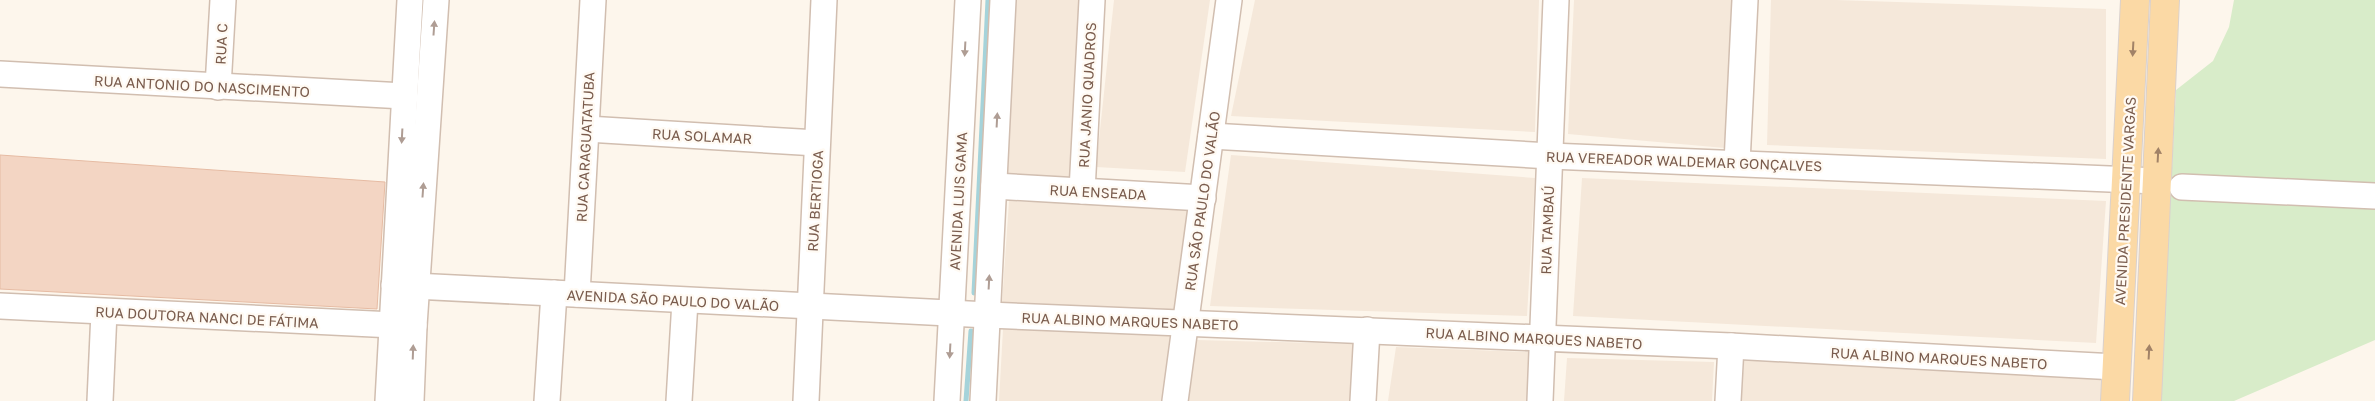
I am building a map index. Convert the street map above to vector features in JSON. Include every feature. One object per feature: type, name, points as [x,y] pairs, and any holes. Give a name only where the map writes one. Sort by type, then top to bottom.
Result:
[{"type":"main road","name":"AVENIDA PRESIDENTE VARGAS","points":[[2115,401],[2135,0]]},
{"type":"main road","points":[[2147,401],[2170,184],[2165,0]]},
{"type":"street","name":"RUA C","points":[[218,88],[223,0]]},
{"type":"street","points":[[388,401],[403,325],[405,286],[404,96],[410,0]]},
{"type":"street","points":[[405,286],[436,0]]},
{"type":"street","name":"RUA CARAGUATATUBA","points":[[548,401],[565,294],[587,129],[593,0]]},
{"type":"street","name":"RUA BERTIOGA","points":[[806,401],[824,0]]},
{"type":"street","name":"AVENIDA LUIS GAMA","points":[[947,401],[968,0]]},
{"type":"street","points":[[984,401],[1003,0]]},
{"type":"street","name":"RUA JANIO QUADROS","points":[[1082,191],[1092,0]]},
{"type":"street","name":"RUA SÃO PAULO DO VALÃO","points":[[1175,401],[1230,0]]},
{"type":"street","name":"RUA TAMBAÚ","points":[[1540,401],[1556,0]]},
{"type":"street","points":[[1737,162],[1745,0]]},
{"type":"street","name":"RUA ANTONIO DO NASCIMENTO","points":[[0,74],[218,88],[404,96]]},
{"type":"street","name":"RUA SOLAMAR","points":[[587,129],[818,143]]},
{"type":"street","name":"RUA VEREADOR WALDEMAR GONÇALVES","points":[[1211,136],[1550,156],[1737,162],[2375,196]]},
{"type":"street","name":"RUA ENSEADA","points":[[994,186],[1203,198]]},
{"type":"street","name":"AVENIDA SÃO PAULO DO VALÃO","points":[[405,286],[952,314]]},
{"type":"street","points":[[679,401],[685,301]]},
{"type":"street","name":"RUA DOUTORA NANCI DE FÁTIMA","points":[[0,306],[403,325]]},
{"type":"street","points":[[100,401],[104,312]]},
{"type":"street","name":"RUA ALBINO MARQUES NABETO","points":[[952,314],[1731,346],[2116,367]]},
{"type":"street","points":[[403,325],[412,401]]},
{"type":"street","points":[[1363,401],[1367,330]]},
{"type":"street","points":[[1728,401],[1731,346]]},
{"type":"shaded area","points":[[1014,0],[1079,0],[1075,179],[1008,173]]},
{"type":"shaded area","points":[[1114,0],[1210,0],[1185,172],[1096,167]]},
{"type":"shaded area","points":[[1255,0],[1539,0],[1535,132],[1231,116]]},
{"type":"shaded area","points":[[1574,0],[1733,0],[1725,148],[1568,134]]},
{"type":"shaded area","points":[[1771,0],[1836,0],[2106,9],[2106,159],[1767,145]]},
{"type":"shaded area","points":[[1231,155],[1535,178],[1527,316],[1210,306]]},
{"type":"shaded area","points":[[1582,178],[2106,201],[2096,343],[1573,316]]},
{"type":"shaded area","points":[[1009,201],[1191,207],[1179,312],[1002,303]]},
{"type":"shaded area","points":[[1003,329],[1170,334],[1165,401],[999,401]]},
{"type":"shaded area","points":[[1197,340],[1354,344],[1350,401],[1188,401]]},
{"type":"shaded area","points":[[1396,347],[1529,352],[1528,401],[1388,401]]},
{"type":"shaded area","points":[[1567,358],[1714,362],[1712,401],[1564,401]]},
{"type":"shaded area","points":[[1744,360],[2110,380],[2109,401],[1741,401]]},
{"type":"green space","points":[[2234,0],[2375,0],[2375,340],[2234,401],[2160,401],[2176,90],[2213,61],[2229,27]]},
{"type":"building","points":[[0,155],[385,182],[377,309],[0,289]]},
{"type":"waterway","points":[[974,293],[988,0]]},
{"type":"waterway","points":[[966,401],[971,331]]}]
